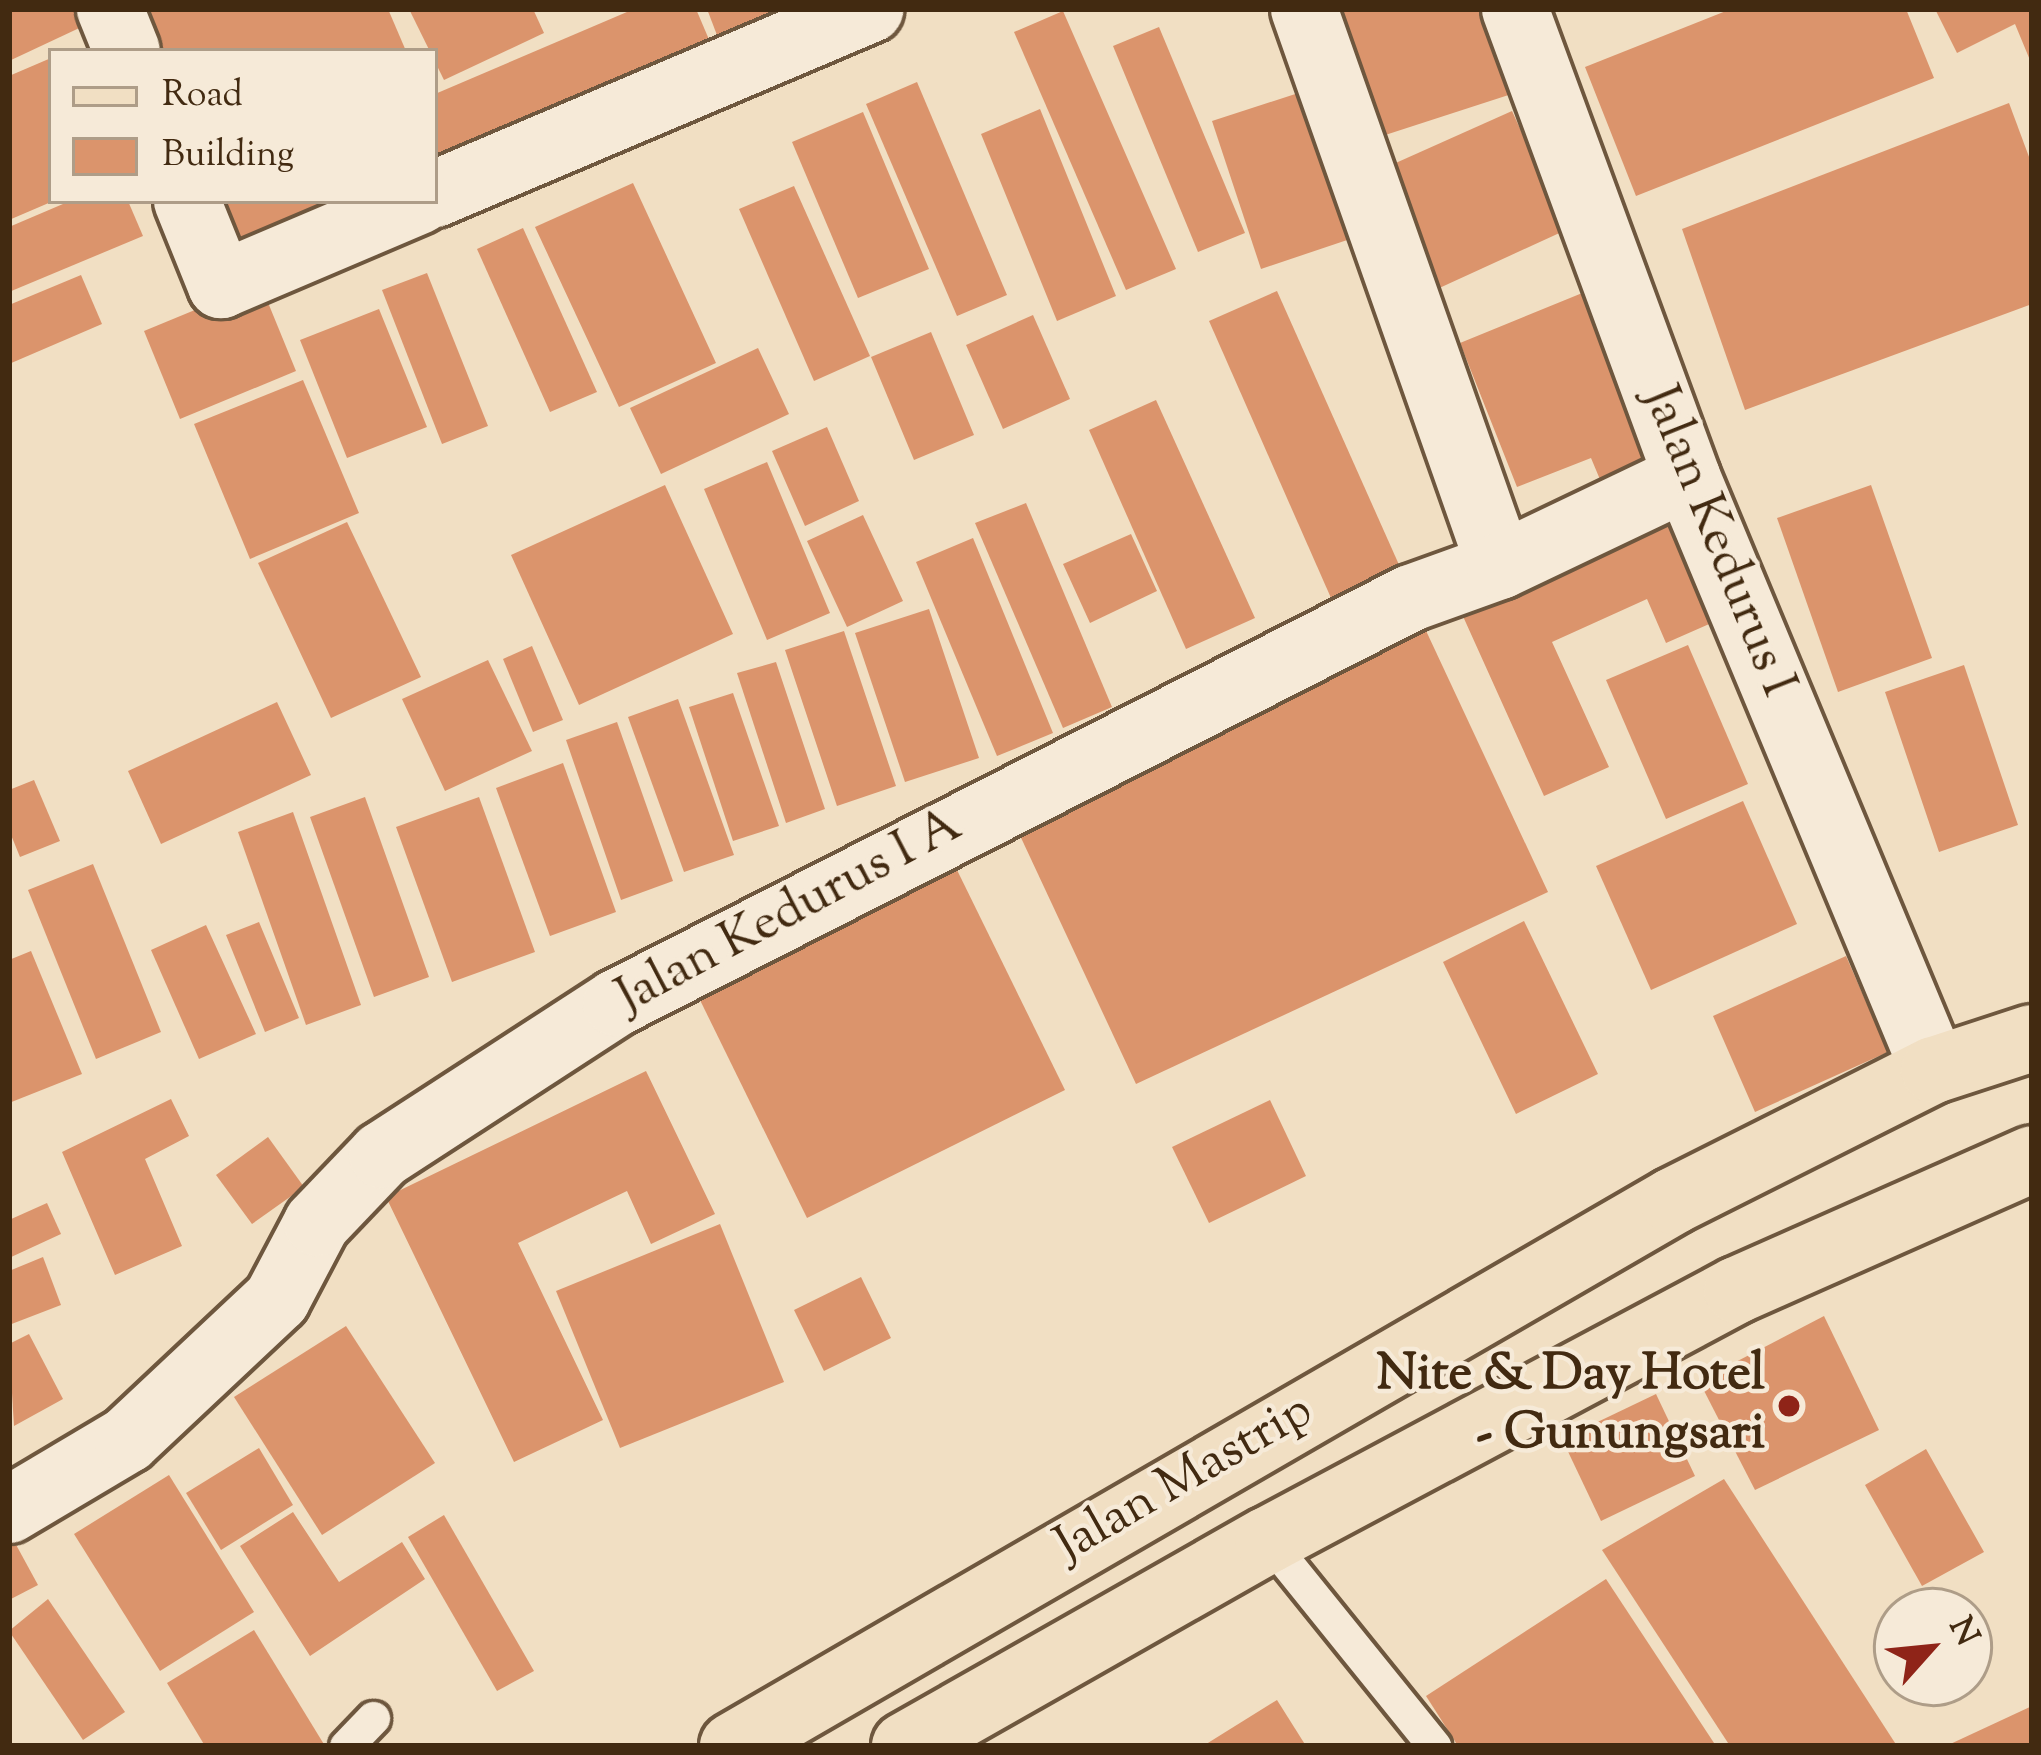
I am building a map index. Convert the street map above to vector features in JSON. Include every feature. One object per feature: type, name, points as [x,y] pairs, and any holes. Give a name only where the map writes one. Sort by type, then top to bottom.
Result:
[{"type":"main road","name":"Jalan Mastrip","points":[[733,1746],[1652,1213],[1934,1070],[2032,1038]]},
{"type":"main road","name":"Jalan Mastrip","points":[[904,1746],[1268,1540],[1737,1290],[2032,1160]]},
{"type":"street","points":[[110,9],[126,48]]},
{"type":"street","points":[[438,193],[870,9]]},
{"type":"street","points":[[1304,9],[1500,566]]},
{"type":"street","name":"Jalan Kedurus I","points":[[1516,9],[1687,477],[1934,1070]]},
{"type":"street","points":[[188,204],[221,285],[412,204]]},
{"type":"street","name":"Jalan Kedurus I A","points":[[9,1510],[127,1440],[277,1299],[317,1223],[382,1155],[616,1003],[1370,618],[1500,566],[1687,477]]},
{"type":"lane","points":[[1268,1540],[1434,1746]]},
{"type":"lane","points":[[346,1746],[373,1718]]},
{"type":"building","points":[[9,9],[84,9],[90,23],[9,61]]},
{"type":"building","points":[[130,9],[388,9],[405,48],[147,48]]},
{"type":"building","points":[[409,9],[533,9],[544,33],[444,80],[438,68],[438,48],[428,48]]},
{"type":"building","points":[[634,9],[696,9],[719,63],[438,182],[438,93]]},
{"type":"building","points":[[707,9],[809,9],[720,43]]},
{"type":"building","points":[[1335,9],[1497,9],[1524,90],[1376,138]]},
{"type":"building","points":[[1731,9],[1906,9],[1934,78],[1636,196],[1585,67]]},
{"type":"building","points":[[1935,9],[2032,9],[2032,65],[2015,24],[1957,53]]},
{"type":"building","points":[[1063,11],[1176,269],[1126,290],[1014,32]]},
{"type":"building","points":[[1159,27],[1245,233],[1198,252],[1113,46]]},
{"type":"building","points":[[48,59],[48,203],[9,220],[9,76]]},
{"type":"building","points":[[917,82],[1007,295],[957,316],[866,104]]},
{"type":"building","points":[[1323,85],[1371,232],[1261,269],[1212,121]]},
{"type":"building","points":[[2009,103],[2032,165],[2032,304],[1745,410],[1682,229]]},
{"type":"building","points":[[1040,109],[1116,296],[1057,321],[981,134]]},
{"type":"building","points":[[1512,111],[1566,230],[1435,290],[1380,170]]},
{"type":"building","points":[[863,112],[929,269],[858,298],[792,142]]},
{"type":"building","points":[[633,183],[716,363],[619,407],[535,227]]},
{"type":"building","points":[[794,186],[870,356],[814,381],[739,209]]},
{"type":"building","points":[[63,204],[129,204],[143,236],[9,292],[9,227]]},
{"type":"building","points":[[226,204],[386,204],[250,261]]},
{"type":"building","points":[[523,228],[597,392],[550,412],[477,249]]},
{"type":"building","points":[[427,273],[488,426],[442,444],[382,290]]},
{"type":"building","points":[[81,275],[102,324],[9,364],[9,305]]},
{"type":"building","points":[[260,283],[296,371],[180,419],[144,331]]},
{"type":"building","points":[[1597,287],[1672,476],[1609,501],[1591,458],[1517,487],[1460,343]]},
{"type":"building","points":[[1277,291],[1400,567],[1331,598],[1209,321]]},
{"type":"building","points":[[379,309],[427,427],[347,458],[300,340]]},
{"type":"building","points":[[1033,315],[1070,399],[1003,429],[966,345]]},
{"type":"building","points":[[931,332],[974,435],[914,460],[871,357]]},
{"type":"building","points":[[758,348],[789,414],[661,474],[630,408]]},
{"type":"building","points":[[303,380],[359,513],[250,559],[194,424]]},
{"type":"building","points":[[1156,400],[1255,618],[1186,649],[1089,430]]},
{"type":"building","points":[[827,427],[859,501],[805,526],[772,451]]},
{"type":"building","points":[[767,462],[830,613],[767,640],[704,489]]},
{"type":"building","points":[[665,485],[733,634],[579,705],[511,555]]},
{"type":"building","points":[[1871,485],[1932,658],[1838,692],[1777,518]]},
{"type":"building","points":[[1680,502],[1732,614],[1666,643],[1647,599],[1552,642],[1609,767],[1544,796],[1457,603]]},
{"type":"building","points":[[1026,503],[1112,707],[1063,728],[975,523]]},
{"type":"building","points":[[863,515],[903,601],[847,627],[807,541]]},
{"type":"building","points":[[347,522],[421,677],[331,718],[258,563]]},
{"type":"building","points":[[1131,534],[1157,591],[1090,623],[1063,564]]},
{"type":"building","points":[[973,538],[1053,733],[997,756],[916,562]]},
{"type":"building","points":[[929,609],[979,758],[905,782],[855,633]]},
{"type":"building","points":[[1421,620],[1548,892],[1136,1084],[1009,812]]},
{"type":"building","points":[[844,631],[896,786],[837,806],[785,650]]},
{"type":"building","points":[[1688,645],[1748,784],[1666,819],[1606,680]]},
{"type":"building","points":[[532,646],[563,720],[533,732],[503,659]]},
{"type":"building","points":[[488,660],[532,751],[445,791],[402,699]]},
{"type":"building","points":[[776,662],[825,809],[786,823],[737,673]]},
{"type":"building","points":[[1964,665],[2018,825],[1939,852],[1885,692]]},
{"type":"building","points":[[733,693],[779,826],[733,841],[689,707]]},
{"type":"building","points":[[678,699],[734,855],[684,872],[628,717]]},
{"type":"building","points":[[277,702],[311,775],[161,844],[128,771]]},
{"type":"building","points":[[617,722],[673,881],[621,900],[566,740]]},
{"type":"building","points":[[563,763],[616,912],[550,936],[496,788]]},
{"type":"building","points":[[34,780],[60,841],[20,857],[9,830],[9,790]]},
{"type":"building","points":[[365,797],[429,977],[374,997],[310,817]]},
{"type":"building","points":[[479,797],[535,952],[452,982],[396,827]]},
{"type":"building","points":[[1743,801],[1797,924],[1651,990],[1596,866]]},
{"type":"building","points":[[293,812],[361,1005],[306,1025],[238,832]]},
{"type":"building","points":[[93,864],[161,1032],[96,1059],[28,890]]},
{"type":"building","points":[[957,870],[1065,1090],[807,1218],[699,998]]},
{"type":"building","points":[[1524,921],[1598,1074],[1516,1114],[1443,962]]},
{"type":"building","points":[[259,922],[299,1018],[265,1032],[226,935]]},
{"type":"building","points":[[206,925],[256,1034],[199,1059],[151,950]]},
{"type":"building","points":[[31,951],[82,1074],[9,1103],[9,960]]},
{"type":"building","points":[[1846,956],[1888,1052],[1755,1112],[1713,1016]]},
{"type":"building","points":[[646,1071],[715,1214],[651,1244],[627,1191],[518,1243],[603,1420],[514,1462],[386,1197]]},
{"type":"building","points":[[171,1099],[189,1136],[145,1159],[182,1246],[115,1275],[62,1152]]},
{"type":"building","points":[[1270,1100],[1306,1176],[1209,1223],[1172,1147]]},
{"type":"building","points":[[268,1137],[304,1187],[252,1224],[216,1175]]},
{"type":"building","points":[[47,1203],[61,1234],[9,1258],[9,1220]]},
{"type":"building","points":[[720,1224],[784,1382],[620,1448],[556,1291]]},
{"type":"building","points":[[43,1257],[61,1305],[9,1325],[9,1271]]},
{"type":"building","points":[[861,1277],[891,1338],[824,1371],[794,1310]]},
{"type":"building","name":"Nite & Day Hotel - Gunungsari","points":[[1824,1316],[1879,1430],[1755,1490],[1699,1381]]},
{"type":"building","points":[[346,1326],[435,1463],[322,1535],[234,1397]]},
{"type":"building","points":[[29,1334],[63,1399],[14,1426],[9,1344]]},
{"type":"building","points":[[1656,1394],[1695,1476],[1601,1521],[1562,1439]]},
{"type":"building","points":[[259,1448],[293,1505],[221,1550],[186,1493]]},
{"type":"building","points":[[1926,1449],[1984,1552],[1922,1586],[1865,1485]]},
{"type":"building","points":[[169,1475],[254,1612],[160,1671],[74,1534]]},
{"type":"building","points":[[1724,1479],[1897,1746],[1730,1746],[1602,1550]]},
{"type":"building","points":[[293,1512],[339,1582],[402,1542],[425,1579],[310,1656],[240,1546]]},
{"type":"building","points":[[444,1515],[534,1671],[497,1691],[408,1537]]},
{"type":"building","points":[[14,1541],[38,1585],[9,1600],[9,1544]]},
{"type":"building","points":[[1606,1579],[1716,1746],[1458,1746],[1426,1696]]},
{"type":"building","points":[[48,1599],[125,1712],[83,1740],[9,1631]]},
{"type":"building","points":[[254,1630],[325,1746],[205,1746],[167,1683]]},
{"type":"building","points":[[1277,1700],[1306,1746],[1203,1746]]},
{"type":"building","points":[[2032,1706],[2032,1746],[1946,1746]]},
{"type":"place","name":"Nite & Day Hotel - Gunungsari","points":[[1789,1406]]}]
